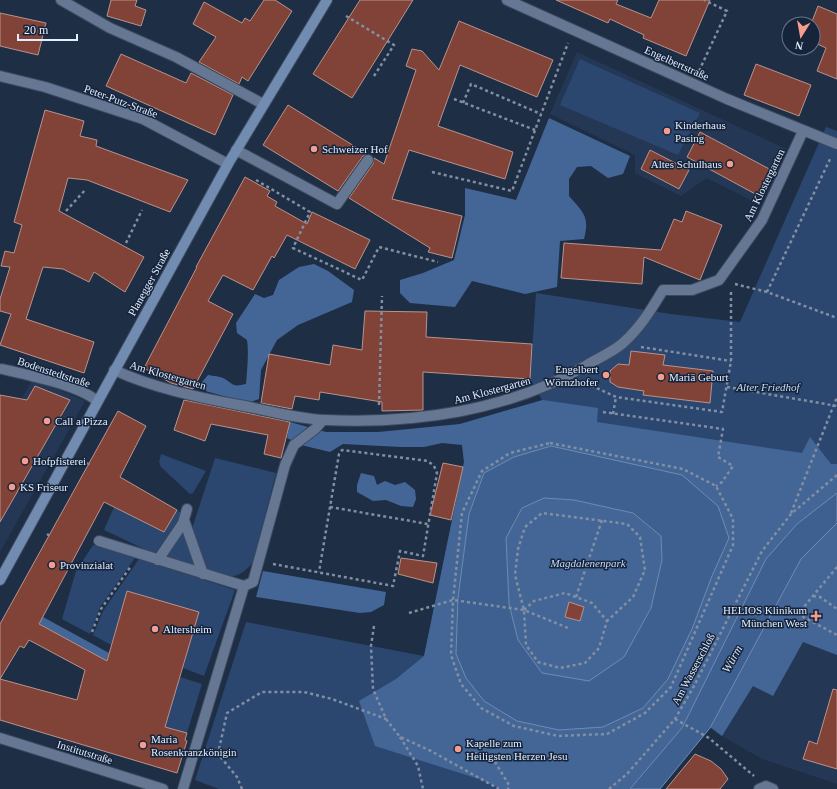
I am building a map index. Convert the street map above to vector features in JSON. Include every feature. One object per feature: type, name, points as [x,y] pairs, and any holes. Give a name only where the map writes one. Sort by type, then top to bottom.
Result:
[{"type":"main road","name":"Planegger Straße","points":[[0,580],[228,164],[327,0]]},
{"type":"street","points":[[61,0],[110,28],[176,57],[263,104]]},
{"type":"street","name":"Engelbertstraße","points":[[508,0],[803,131],[837,144]]},
{"type":"street","name":"Peter-Putz-Straße","points":[[0,76],[45,87],[143,119],[228,164]]},
{"type":"street","name":"Am Klostergarten","points":[[114,370],[134,379],[188,395],[323,420],[378,420],[458,412],[529,394],[569,375],[622,344],[643,323],[663,290],[692,290],[719,280],[762,220],[803,131]]},
{"type":"street","points":[[236,150],[337,204],[368,160]]},
{"type":"street","name":"Bodenstedtstraße","points":[[2,368],[41,378],[88,394],[97,401]]},
{"type":"street","points":[[99,541],[244,586],[254,582],[285,465],[294,445],[315,429],[323,420]]},
{"type":"street","points":[[158,560],[184,520],[187,509]]},
{"type":"street","points":[[184,520],[203,574]]},
{"type":"street","points":[[183,789],[244,586]]},
{"type":"street","name":"Institutstraße","points":[[0,738],[163,789]]},
{"type":"path","points":[[699,72],[727,11],[704,0]]},
{"type":"path","points":[[346,16],[394,45],[374,76]]},
{"type":"path","points":[[432,172],[512,191],[573,30]]},
{"type":"path","points":[[463,103],[471,84],[542,114]]},
{"type":"path","points":[[454,99],[535,130]]},
{"type":"path","points":[[767,292],[837,144]]},
{"type":"path","points":[[252,177],[310,212],[293,248],[362,280],[379,247],[438,262]]},
{"type":"path","points":[[66,211],[86,189]]},
{"type":"path","points":[[126,243],[142,210]]},
{"type":"path","points":[[569,375],[616,397],[722,412],[731,361],[731,283],[767,292],[837,318]]},
{"type":"path","points":[[378,420],[382,296]]},
{"type":"path","points":[[622,344],[731,361]]},
{"type":"path","points":[[727,387],[835,406]]},
{"type":"path","points":[[613,414],[616,397]]},
{"type":"path","points":[[791,514],[835,406],[837,397]]},
{"type":"path","points":[[603,412],[723,429],[718,456],[733,466],[722,482],[716,486]]},
{"type":"path","points":[[550,443],[684,469],[716,486],[733,519],[733,545],[671,687],[645,713],[607,734],[558,736],[514,726],[481,708],[461,684],[451,655],[453,600],[462,513],[482,471],[510,453],[550,443]]},
{"type":"path","points":[[259,561],[393,586],[400,551],[423,556],[437,472],[432,463],[428,461],[342,450],[339,454],[319,572]]},
{"type":"path","name":"Am Wasserschloß","points":[[609,789],[627,774],[675,718],[694,686],[762,551],[791,514],[837,475]]},
{"type":"path","points":[[330,508],[428,524]]},
{"type":"path","points":[[542,513],[602,520],[627,524],[640,537],[645,570],[633,597],[607,621],[599,648],[585,663],[560,668],[538,662],[526,645],[524,610],[515,575],[518,549],[525,527],[542,513]]},
{"type":"path","points":[[576,597],[602,520]]},
{"type":"path","points":[[92,632],[101,609],[140,554]]},
{"type":"path","points":[[837,567],[798,614],[837,635]]},
{"type":"path","points":[[832,574],[837,574]]},
{"type":"path","points":[[524,610],[534,601],[565,593],[592,602],[607,621]]},
{"type":"path","points":[[813,596],[820,597],[837,608]]},
{"type":"path","points":[[409,613],[453,600],[524,610],[568,628]]},
{"type":"path","points":[[374,626],[371,646],[373,689],[386,719],[400,737],[418,766],[423,789]]},
{"type":"path","points":[[242,789],[237,777],[218,754],[227,713],[262,692],[304,692],[332,699],[386,719]]},
{"type":"path","points":[[675,718],[709,738],[766,788]]},
{"type":"path","points":[[400,737],[431,751],[499,789]]},
{"type":"path","points":[[468,752],[492,757],[509,785],[508,789]]},
{"type":"shaded area","name":"Kinderhaus Pasing","points":[[577,52],[786,149],[758,204],[707,178],[681,196],[635,173],[635,155],[550,114]]},
{"type":"shaded area","points":[[33,379],[85,401],[0,552],[0,434]]},
{"type":"shaded area","name":"HELIOS Klinikum München West","points":[[837,547],[837,784],[762,759],[722,736]]},
{"type":"green space","points":[[580,59],[700,113],[678,155],[560,105]]},
{"type":"green space","points":[[549,118],[630,156],[623,174],[608,178],[591,166],[577,167],[569,179],[569,196],[584,215],[586,220],[586,231],[584,239],[560,241],[557,287],[525,294],[472,281],[455,307],[410,303],[400,293],[400,280],[423,273],[454,260],[465,215],[465,188],[516,200]]},
{"type":"green space","name":"Magdalenenpark","points":[[826,127],[837,131],[837,547],[722,736],[710,728],[660,789],[219,789],[195,780],[246,622],[424,656],[464,462],[460,424],[542,400],[530,379],[536,293],[671,314],[740,322]]},
{"type":"green space","points":[[314,264],[328,271],[354,290],[352,302],[298,325],[277,340],[261,370],[259,399],[248,403],[202,390],[202,382],[208,375],[223,378],[234,385],[246,384],[248,345],[247,340],[237,333],[236,323],[255,294],[264,298],[273,295],[279,280],[299,267]]},
{"type":"green space","points":[[543,400],[598,408],[597,422],[802,453],[810,437],[831,464],[837,464],[837,655],[803,642],[773,696],[753,686],[722,736],[690,711],[682,728],[630,789],[501,789],[482,780],[375,746],[359,701],[396,679],[424,656],[464,462],[462,445],[442,443],[424,447],[401,447],[343,444],[330,452],[301,445],[287,438],[290,422],[326,432],[378,432],[460,424]],"holes":[[[551,446],[729,538],[712,576],[559,730],[456,654],[458,598],[469,514]]]},
{"type":"green space","points":[[161,454],[206,471],[193,493],[190,494],[161,467],[159,462]]},
{"type":"green space","points":[[215,458],[276,473],[253,562],[242,573],[231,576],[205,571],[191,532]]},
{"type":"green space","points":[[361,473],[374,476],[377,485],[385,481],[395,485],[405,482],[415,490],[416,499],[413,507],[401,506],[386,500],[373,501],[357,492],[357,485]]},
{"type":"green space","points":[[544,498],[574,500],[633,513],[661,536],[662,560],[651,608],[624,657],[589,682],[542,674],[518,640],[509,604],[506,538],[522,508]]},
{"type":"green space","points":[[114,507],[164,532],[177,510],[182,514],[155,554],[104,530]]},
{"type":"green space","points":[[182,533],[187,536],[199,569],[164,559]]},
{"type":"green space","points":[[93,545],[135,558],[100,607],[90,634],[62,619],[76,571]]},
{"type":"green space","points":[[139,559],[235,590],[204,676],[183,668],[198,612],[127,591],[111,645],[93,635],[103,611]]},
{"type":"green space","points":[[263,571],[386,592],[384,605],[371,612],[360,613],[256,597]]},
{"type":"green space","points":[[43,617],[109,653],[105,668],[87,650],[39,624]]},
{"type":"green space","points":[[180,677],[202,684],[187,733],[165,727]]},
{"type":"water","points":[[551,446],[682,475],[718,506],[729,538],[712,576],[692,629],[668,679],[643,708],[603,727],[559,730],[517,721],[484,701],[466,678],[456,654],[458,598],[469,514],[484,473],[514,457]],"holes":[[[544,498],[574,500],[633,513],[661,536],[662,560],[651,608],[624,657],[589,681],[542,673],[518,640],[509,604],[506,538],[522,508]]]},
{"type":"water","name":"Würm","points":[[837,493],[837,523],[801,559],[710,728],[660,789],[630,789],[682,728],[766,559],[797,524]]},
{"type":"building","points":[[111,0],[137,0],[135,6],[146,10],[141,26],[107,16]]},
{"type":"building","points":[[264,0],[275,0],[292,11],[248,81],[242,77],[239,84],[199,62],[216,37],[193,24],[204,2],[242,23],[245,18],[250,21]]},
{"type":"building","points":[[360,0],[413,0],[352,98],[313,74]]},
{"type":"building","points":[[556,0],[618,0],[616,4],[651,18],[659,0],[710,0],[686,56],[643,38],[644,35],[610,19],[608,23]]},
{"type":"building","points":[[818,6],[837,14],[837,79],[817,71],[826,48],[821,46],[821,16],[814,16]]},
{"type":"building","points":[[0,13],[46,23],[38,55],[0,46]]},
{"type":"building","points":[[459,21],[553,60],[537,97],[460,65],[438,126],[513,152],[505,179],[409,150],[392,199],[462,216],[452,258],[428,252],[430,248],[349,198],[373,164],[374,158],[384,164],[416,70],[406,66],[412,49],[422,51],[439,70]]},
{"type":"building","points":[[121,54],[186,83],[191,73],[233,95],[215,135],[106,86]]},
{"type":"building","points":[[756,64],[811,85],[799,116],[744,95]]},
{"type":"building","name":"Schweizer Hof","points":[[288,105],[367,154],[363,156],[338,191],[263,145]]},
{"type":"building","points":[[45,110],[84,121],[80,136],[97,140],[96,146],[188,180],[170,212],[87,180],[68,178],[59,211],[144,257],[125,292],[94,272],[89,282],[63,269],[43,267],[26,319],[94,342],[84,373],[0,345],[11,314],[0,311],[0,299],[10,267],[1,266],[5,251],[14,253],[22,225],[14,222]]},
{"type":"building","name":"Altes Schulhaus","points":[[700,132],[773,171],[759,196],[687,157]]},
{"type":"building","points":[[650,150],[689,170],[679,189],[641,169]]},
{"type":"building","points":[[245,177],[270,191],[267,196],[277,202],[275,206],[307,224],[312,212],[370,240],[355,269],[287,235],[274,258],[272,256],[253,290],[223,275],[208,301],[233,314],[193,389],[171,383],[144,368],[196,267]]},
{"type":"building","points":[[686,211],[722,225],[700,280],[644,257],[642,284],[561,278],[564,243],[661,250],[674,219],[682,222]]},
{"type":"building","points":[[365,311],[427,312],[426,337],[532,344],[530,379],[423,372],[423,410],[382,411],[382,402],[320,392],[319,400],[295,396],[292,409],[261,403],[269,354],[330,365],[333,345],[362,350]]},
{"type":"building","name":"Mariä Geburt","points":[[631,351],[665,355],[663,365],[713,371],[710,403],[643,395],[644,391],[618,387],[610,382],[610,371],[618,364],[629,365]]},
{"type":"building","points":[[35,386],[70,400],[0,522],[0,395],[27,400]]},
{"type":"building","points":[[184,400],[290,422],[281,458],[264,454],[268,435],[211,424],[205,441],[174,430]]},
{"type":"building","points":[[118,411],[146,426],[120,477],[177,510],[164,532],[104,502],[39,624],[107,661],[127,591],[199,612],[165,727],[187,733],[185,740],[187,741],[177,773],[0,720],[0,679],[0,624]],"holes":[[[29,640],[85,670],[77,700],[0,679],[20,646],[24,648]]]},
{"type":"building","points":[[443,463],[463,467],[451,520],[430,515]]},
{"type":"building","points":[[401,558],[437,563],[433,583],[398,574]]},
{"type":"building","points":[[569,602],[584,607],[580,621],[565,617]]},
{"type":"building","points":[[833,689],[837,690],[837,769],[803,759],[809,741],[817,744]]},
{"type":"building","points":[[695,754],[711,761],[721,769],[728,779],[720,789],[666,789]]},
{"type":"place","name":"Kinderhaus Pasing","points":[[667,131]]},
{"type":"place","name":"Schweizer Hof","points":[[314,149]]},
{"type":"place","name":"Altes Schulhaus","points":[[730,164]]},
{"type":"place","name":"Engelbert Wörnzhofer","points":[[606,375]]},
{"type":"place","name":"Mariä Geburt","points":[[661,377]]},
{"type":"place","name":"Call a Pizza","points":[[47,421]]},
{"type":"place","name":"Hofpfisterei","points":[[25,461]]},
{"type":"place","name":"KS Friseur","points":[[12,487]]},
{"type":"place","name":"Provinzialat","points":[[52,565]]},
{"type":"place","name":"HELIOS Klinikum München West","points":[[816,616]]},
{"type":"place","name":"Altersheim","points":[[155,629]]},
{"type":"place","name":"Maria Rosenkranzkönigin","points":[[143,745]]},
{"type":"place","name":"Kapelle zum Heiligsten Herzen Jesu","points":[[458,749]]},
{"type":"park label","name":"Alter Friedhof","points":[[768,387]]}]
